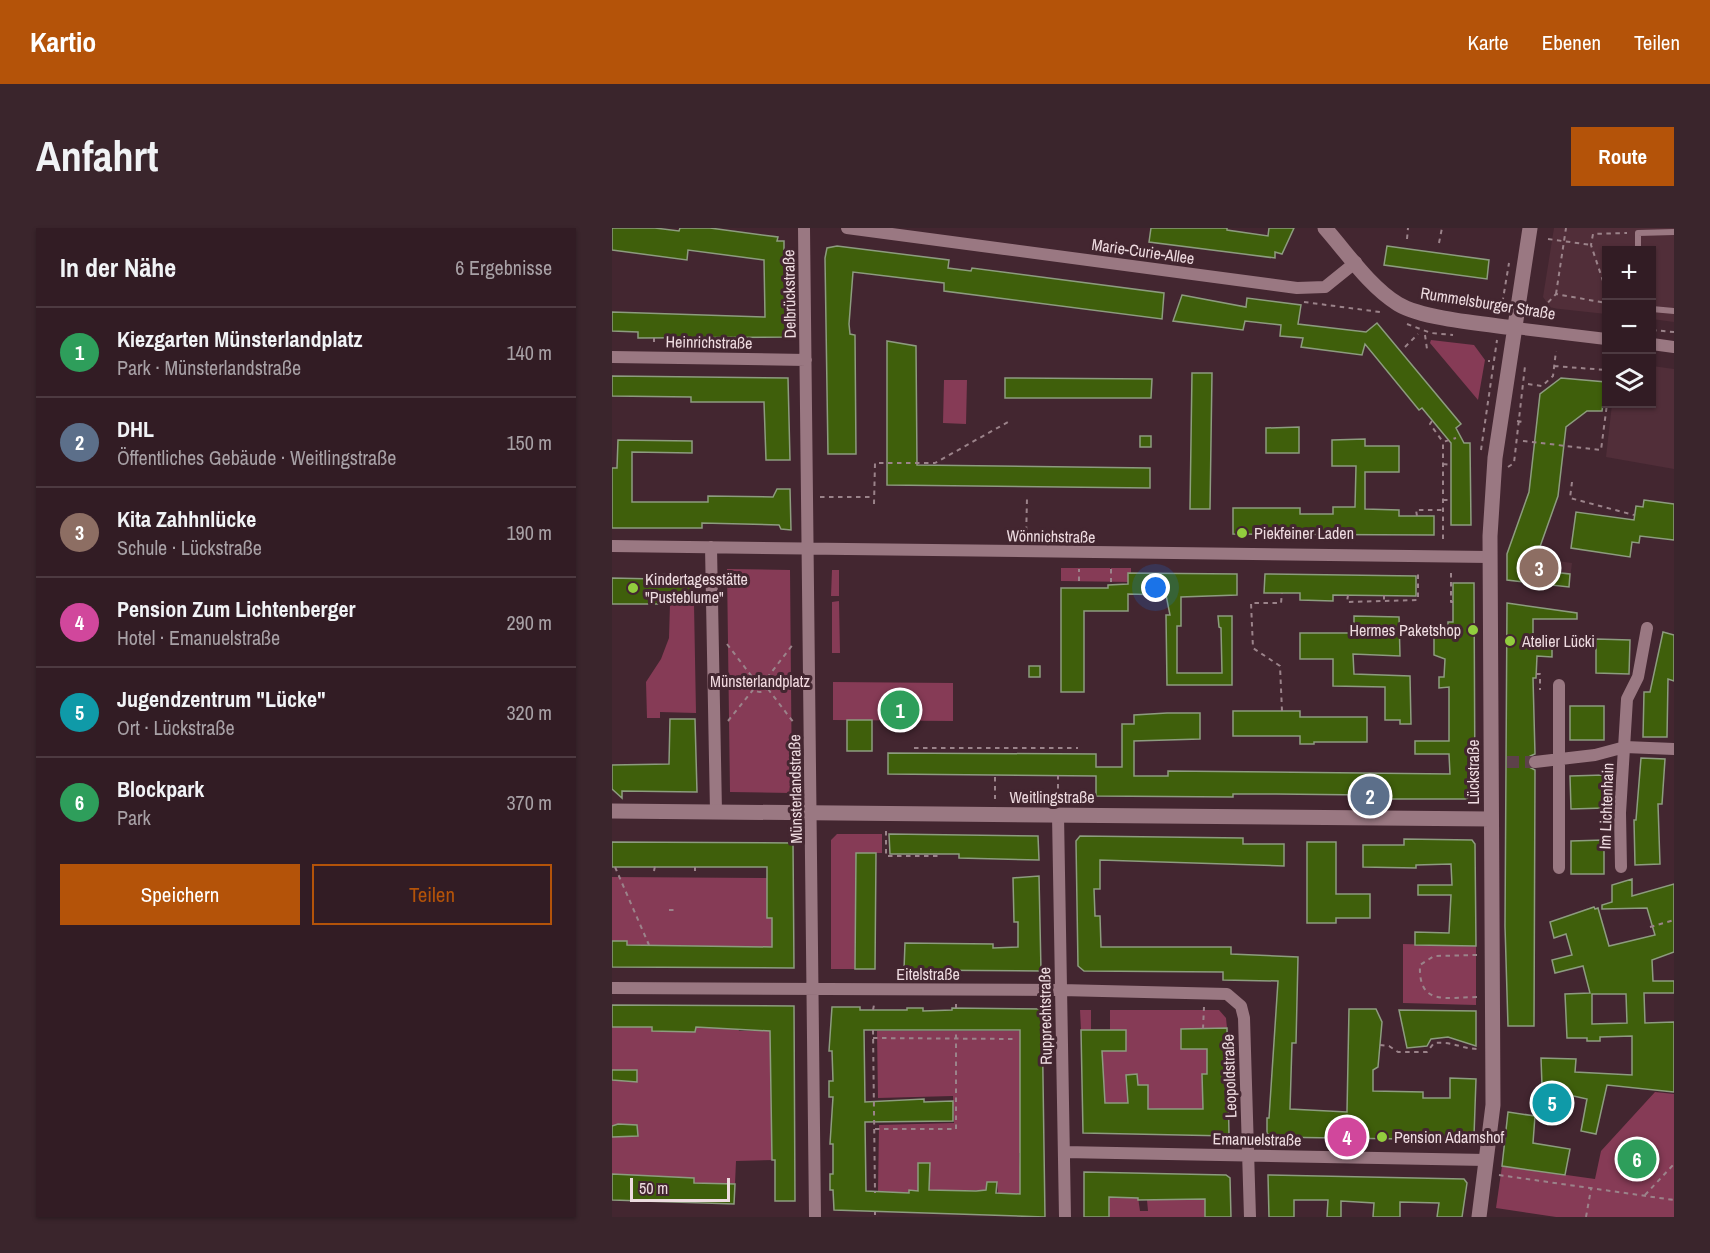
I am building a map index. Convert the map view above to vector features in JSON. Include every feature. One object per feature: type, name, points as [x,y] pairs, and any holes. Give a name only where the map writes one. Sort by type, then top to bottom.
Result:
[{"type":"street","name":"Delbrückstraße","points":[[804,228],[806,360]]},
{"type":"street","name":"Marie-Curie-Allee","points":[[847,228],[1297,288],[1325,287],[1356,262]]},
{"type":"street","name":"Rummelsburger Straße","points":[[1325,228],[1401,306],[1428,314],[1602,339]]},
{"type":"street","name":"Lückstraße","points":[[1479,1217],[1493,1105],[1490,557],[1494,475],[1530,228]]},
{"type":"street","points":[[1656,345],[1674,347]]},
{"type":"street","name":"Heinrichstraße","points":[[612,357],[806,360]]},
{"type":"street","name":"Münsterlandstraße","points":[[806,360],[815,1217]]},
{"type":"street","name":"Wönnichstraße","points":[[612,546],[1490,557]]},
{"type":"street","points":[[711,547],[716,812]]},
{"type":"street","name":"Im Lichtenhain","points":[[1621,867],[1620,813],[1627,699],[1638,677],[1647,628]]},
{"type":"street","points":[[1559,685],[1559,868]]},
{"type":"street","name":"Im Lichtenhain","points":[[1535,762],[1559,761],[1625,747],[1674,749]]},
{"type":"street","name":"Weitlingstraße","points":[[612,811],[812,813],[1058,807],[1491,819]]},
{"type":"street","name":"Rupprechtstraße","points":[[1058,807],[1065,1217]]},
{"type":"street","name":"Eitelstraße","points":[[612,988],[1061,990],[1227,994],[1240,1005]]},
{"type":"street","name":"Leopoldstraße","points":[[1240,1005],[1244,1018],[1250,1217]]},
{"type":"street","name":"Emanuelstraße","points":[[1064,1152],[1486,1160]]},
{"type":"lane","points":[[1638,246],[1638,233],[1674,232]]},
{"type":"lane","points":[[1656,309],[1674,311]]},
{"type":"path","points":[[1407,239],[1408,228]]},
{"type":"path","points":[[1439,243],[1442,228]]},
{"type":"path","points":[[1542,309],[1556,294],[1566,228]]},
{"type":"path","points":[[1602,278],[1591,245],[1593,234],[1638,233]]},
{"type":"path","points":[[1548,239],[1591,245]]},
{"type":"path","points":[[1503,296],[1511,253]]},
{"type":"path","points":[[1556,294],[1602,302]]},
{"type":"path","points":[[1302,301],[1380,312]]},
{"type":"path","points":[[1656,330],[1674,332]]},
{"type":"path","points":[[1405,347],[1418,334]]},
{"type":"path","points":[[1425,335],[1427,349]]},
{"type":"path","points":[[1492,341],[1495,351]]},
{"type":"path","points":[[1528,384],[1542,386],[1553,376],[1556,351]]},
{"type":"path","points":[[1494,475],[1514,463],[1521,421],[1525,360]]},
{"type":"path","points":[[1480,442],[1490,361]]},
{"type":"path","points":[[1554,366],[1602,370]]},
{"type":"path","points":[[1548,381],[1551,385]]},
{"type":"path","points":[[1523,441],[1601,450],[1606,408]]},
{"type":"path","points":[[874,504],[875,463],[935,463],[1008,422]]},
{"type":"path","points":[[1432,422],[1430,424],[1443,442],[1443,539]]},
{"type":"path","points":[[1443,442],[1456,438]]},
{"type":"path","points":[[1443,464],[1451,465]]},
{"type":"path","points":[[1572,482],[1570,498],[1634,515]]},
{"type":"path","points":[[808,497],[874,497]]},
{"type":"path","points":[[1026,552],[1027,498]]},
{"type":"path","points":[[1443,500],[1451,501]]},
{"type":"path","points":[[1417,516],[1416,510],[1443,510]]},
{"type":"path","points":[[1079,569],[1079,581]]},
{"type":"path","points":[[1111,569],[1111,582]]},
{"type":"path","points":[[1348,595],[1347,602],[1418,600],[1418,573]]},
{"type":"path","points":[[1451,573],[1451,602],[1453,602]]},
{"type":"path","points":[[1282,593],[1281,603],[1251,603],[1253,648],[1280,666],[1282,711]]},
{"type":"path","points":[[1384,595],[1384,602]]},
{"type":"path","points":[[794,643],[767,678],[768,689],[794,723]]},
{"type":"path","points":[[726,644],[753,678],[753,690],[728,721]]},
{"type":"path","points":[[1536,674],[1540,674],[1540,690]]},
{"type":"path","points":[[753,678],[767,678]]},
{"type":"path","points":[[753,690],[768,689]]},
{"type":"path","points":[[914,748],[1078,748]]},
{"type":"path","points":[[995,748],[995,753]]},
{"type":"path","points":[[1058,748],[1058,754]]},
{"type":"path","points":[[1058,776],[1058,807]]},
{"type":"path","points":[[995,777],[995,799]]},
{"type":"path","points":[[886,831],[886,856],[941,856]]},
{"type":"path","points":[[654,871],[655,866]]},
{"type":"path","points":[[615,867],[649,945]]},
{"type":"path","points":[[695,867],[696,872]]},
{"type":"path","points":[[669,910],[678,910]]},
{"type":"path","points":[[1650,927],[1674,920]]},
{"type":"path","points":[[1479,955],[1434,956],[1420,965],[1419,977],[1420,986],[1426,993],[1435,996],[1479,997]]},
{"type":"path","points":[[873,1005],[873,1010]]},
{"type":"path","points":[[1203,1029],[1204,1007]]},
{"type":"path","points":[[873,1030],[875,1192]]},
{"type":"path","points":[[874,1129],[956,1129],[956,1031]]},
{"type":"path","points":[[873,1038],[1015,1039]]},
{"type":"path","points":[[1380,1045],[1389,1046],[1398,1052],[1428,1052],[1434,1043],[1450,1042],[1468,1049],[1479,1049]]},
{"type":"path","points":[[1645,1195],[1674,1164]]},
{"type":"path","points":[[1499,1175],[1674,1200]]},
{"type":"path","points":[[1586,1217],[1591,1189]]},
{"type":"shaded area","points":[[1554,228],[1674,228],[1674,322],[1656,320],[1656,246],[1602,246],[1602,314],[1551,308],[1543,297]]},
{"type":"shaded area","points":[[1656,367],[1674,369],[1674,469],[1606,457],[1612,408],[1656,408]]},
{"type":"shaded area","points":[[1506,554],[1572,563],[1569,587],[1507,580]]},
{"type":"green space","points":[[1431,340],[1474,345],[1485,360],[1478,400],[1430,343]]},
{"type":"green space","points":[[944,380],[967,380],[966,424],[943,423]]},
{"type":"green space","points":[[1061,568],[1110,568],[1111,571],[1111,568],[1131,568],[1131,582],[1061,581]]},
{"type":"green space","name":"Münsterlandplatz","points":[[727,569],[790,570],[792,793],[730,792]]},
{"type":"green space","points":[[832,570],[839,570],[839,596],[831,596]]},
{"type":"green space","points":[[839,601],[840,653],[832,653],[832,602]]},
{"type":"green space","points":[[670,604],[694,604],[696,713],[660,712],[660,718],[647,718],[646,682],[661,659],[669,638]]},
{"type":"green space","points":[[833,682],[953,683],[953,721],[833,720]]},
{"type":"green space","points":[[837,834],[882,834],[882,853],[856,853],[855,969],[831,969],[831,840]]},
{"type":"green space","points":[[612,877],[771,878],[767,884],[767,918],[772,918],[772,947],[627,945],[627,941],[612,941]]},
{"type":"green space","points":[[1403,944],[1476,946],[1476,1005],[1403,1003]]},
{"type":"green space","points":[[1080,1010],[1091,1010],[1091,1030],[1081,1030]]},
{"type":"green space","points":[[1110,1010],[1219,1010],[1226,1018],[1227,1028],[1181,1029],[1181,1049],[1207,1049],[1207,1074],[1202,1074],[1205,1111],[1140,1108],[1105,1103],[1102,1051],[1126,1050],[1126,1030],[1110,1030]]},
{"type":"green space","points":[[612,1027],[652,1027],[653,1031],[695,1032],[695,1027],[738,1028],[739,1031],[771,1030],[772,1160],[775,1160],[736,1161],[735,1184],[694,1183],[694,1178],[612,1174],[612,1137],[638,1136],[637,1125],[612,1126],[612,1080],[637,1082],[637,1070],[612,1070]]},
{"type":"green space","points":[[877,1031],[1020,1031],[1020,1146],[1023,1153],[1019,1153],[1022,1196],[998,1193],[997,1182],[987,1182],[986,1190],[926,1190],[929,1183],[930,1164],[918,1164],[918,1191],[878,1192],[879,1125],[954,1123],[953,1096],[878,1098]]},
{"type":"green space","points":[[1655,1092],[1674,1094],[1674,1217],[1556,1217],[1496,1208],[1502,1166],[1595,1179],[1601,1151]]},
{"type":"green space","points":[[1109,1197],[1138,1197],[1140,1211],[1148,1211],[1147,1200],[1155,1198],[1206,1198],[1205,1217],[1109,1217]]},
{"type":"building","points":[[612,228],[655,228],[679,231],[680,228],[710,228],[778,237],[777,241],[784,241],[784,250],[787,250],[788,337],[638,338],[638,332],[612,331],[612,312],[765,317],[764,260],[688,250],[687,260],[612,250]]},
{"type":"building","points":[[1151,228],[1227,228],[1227,230],[1268,236],[1269,228],[1294,228],[1282,254],[1275,252],[1275,258],[1149,242]]},
{"type":"building","points":[[837,246],[949,260],[948,268],[971,271],[972,268],[1164,293],[1162,319],[944,291],[944,283],[853,272],[849,324],[850,334],[855,335],[856,454],[828,454],[825,258],[827,248]]},
{"type":"building","points":[[1387,246],[1489,260],[1487,279],[1384,265]]},
{"type":"building","points":[[1182,295],[1246,307],[1247,298],[1301,305],[1298,324],[1366,332],[1377,323],[1461,424],[1456,428],[1464,443],[1470,443],[1471,525],[1451,525],[1451,443],[1422,408],[1419,410],[1365,344],[1362,355],[1301,347],[1303,338],[1280,336],[1281,325],[1245,321],[1243,330],[1173,321]]},
{"type":"building","points":[[887,341],[916,346],[917,465],[1150,468],[1150,488],[887,485]]},
{"type":"building","points":[[1192,373],[1212,373],[1210,509],[1190,509]]},
{"type":"building","points":[[612,376],[788,378],[790,460],[766,460],[764,402],[691,402],[691,397],[612,396]]},
{"type":"building","points":[[1005,378],[1152,379],[1151,398],[1005,398]]},
{"type":"building","points":[[1561,378],[1602,382],[1602,411],[1587,411],[1566,427],[1558,496],[1534,570],[1570,574],[1569,587],[1507,580],[1507,554],[1529,492],[1540,394]]},
{"type":"building","points":[[1299,427],[1299,453],[1266,453],[1266,428]]},
{"type":"building","points":[[1140,436],[1151,436],[1151,447],[1140,447]]},
{"type":"building","points":[[1365,439],[1365,446],[1399,446],[1399,472],[1365,472],[1365,509],[1399,510],[1399,516],[1434,516],[1434,535],[1233,534],[1233,508],[1300,508],[1300,514],[1333,514],[1333,507],[1355,507],[1356,466],[1332,466],[1332,440]]},
{"type":"building","points":[[618,440],[692,441],[692,453],[632,452],[632,502],[708,502],[708,496],[773,497],[777,489],[790,489],[791,530],[781,529],[779,525],[702,523],[702,528],[612,528],[612,468],[617,468]]},
{"type":"building","points":[[1644,500],[1674,504],[1674,540],[1640,536],[1639,543],[1632,542],[1630,557],[1571,548],[1576,512],[1634,520],[1636,506],[1643,507]]},
{"type":"building","points":[[1128,573],[1237,574],[1237,595],[1181,597],[1181,626],[1177,626],[1177,673],[1222,673],[1221,628],[1218,616],[1232,616],[1232,685],[1167,685],[1166,615],[1170,615],[1166,595],[1128,594],[1128,611],[1084,611],[1084,692],[1061,692],[1061,588],[1108,588],[1108,585],[1128,584]]},
{"type":"building","points":[[656,574],[669,575],[669,579],[693,579],[693,604],[612,604],[612,578],[656,579]]},
{"type":"building","points":[[1265,574],[1416,576],[1416,596],[1333,595],[1333,601],[1300,600],[1300,593],[1264,593]]},
{"type":"building","points":[[1453,583],[1474,583],[1475,795],[1471,799],[1367,799],[1367,795],[1276,794],[1233,794],[1233,797],[1096,796],[1096,776],[888,774],[888,753],[1096,754],[1096,767],[1122,767],[1122,724],[1134,724],[1134,715],[1200,713],[1200,739],[1134,741],[1134,776],[1168,776],[1168,771],[1450,774],[1449,754],[1415,754],[1415,741],[1449,741],[1449,687],[1439,688],[1439,677],[1444,677],[1445,659],[1434,655],[1434,637],[1448,637],[1448,622],[1453,622]]},
{"type":"building","points":[[1507,603],[1577,613],[1577,619],[1533,619],[1533,645],[1552,645],[1552,657],[1537,656],[1536,678],[1533,678],[1535,754],[1530,756],[1527,762],[1529,767],[1535,770],[1534,1026],[1508,1026],[1505,926]]},
{"type":"building","points":[[1354,616],[1399,617],[1400,656],[1353,654],[1354,674],[1410,676],[1411,724],[1400,724],[1400,720],[1385,720],[1385,687],[1333,686],[1333,659],[1300,659],[1300,633],[1354,633]]},
{"type":"building","points":[[1663,632],[1674,635],[1674,681],[1668,679],[1667,737],[1643,737],[1644,692],[1650,692]]},
{"type":"building","points":[[1596,639],[1630,640],[1629,674],[1596,673]]},
{"type":"building","points":[[1029,666],[1040,666],[1040,677],[1029,677]]},
{"type":"building","points":[[1570,706],[1604,706],[1604,740],[1570,740]]},
{"type":"building","points":[[1233,711],[1300,711],[1300,717],[1367,717],[1367,742],[1300,744],[1300,736],[1233,736]]},
{"type":"building","points":[[670,719],[695,719],[697,792],[622,791],[622,798],[612,789],[612,765],[669,764]]},
{"type":"building","points":[[847,720],[872,720],[872,751],[847,751]]},
{"type":"building","points":[[1641,758],[1665,759],[1662,804],[1658,804],[1660,864],[1635,865],[1634,820],[1636,820]]},
{"type":"building","points":[[1604,775],[1604,808],[1571,809],[1570,776]]},
{"type":"building","points":[[889,834],[1038,836],[1039,860],[959,858],[959,854],[890,854]]},
{"type":"building","points":[[1080,836],[1243,838],[1243,844],[1284,844],[1284,866],[1100,860],[1100,889],[1094,889],[1095,916],[1100,916],[1101,947],[1231,947],[1231,954],[1298,957],[1296,1043],[1292,1043],[1290,1109],[1347,1112],[1349,1009],[1376,1009],[1382,1022],[1378,1067],[1373,1070],[1373,1091],[1423,1092],[1423,1098],[1450,1098],[1450,1078],[1476,1079],[1474,1136],[1469,1140],[1271,1137],[1267,1133],[1267,1118],[1269,1118],[1278,981],[1223,980],[1223,972],[1084,971],[1078,966],[1076,841]]},
{"type":"building","points":[[1404,839],[1472,840],[1475,844],[1476,946],[1415,945],[1415,932],[1449,933],[1451,895],[1418,895],[1418,885],[1452,885],[1451,864],[1416,865],[1416,868],[1363,867],[1363,845],[1404,845]]},
{"type":"building","points":[[1604,840],[1604,874],[1571,874],[1571,841]]},
{"type":"building","points":[[612,842],[793,843],[794,968],[612,967],[612,941],[627,941],[627,945],[772,947],[772,918],[767,918],[767,867],[612,867]]},
{"type":"building","points":[[1307,842],[1336,842],[1336,894],[1370,894],[1370,918],[1336,918],[1336,923],[1307,923]]},
{"type":"building","points":[[856,853],[876,853],[875,969],[855,969]]},
{"type":"building","points":[[1039,876],[1041,971],[904,970],[905,943],[993,944],[993,948],[1018,947],[1018,922],[1014,922],[1013,878]]},
{"type":"building","points":[[1632,879],[1632,896],[1674,884],[1674,952],[1652,960],[1653,981],[1674,981],[1674,993],[1644,993],[1645,1023],[1674,1022],[1674,1092],[1607,1085],[1596,1134],[1581,1131],[1587,1099],[1560,1093],[1560,1113],[1543,1113],[1541,1058],[1576,1059],[1575,1072],[1632,1075],[1632,1036],[1600,1037],[1600,1041],[1587,1041],[1587,1038],[1567,1038],[1565,994],[1590,993],[1583,966],[1555,973],[1552,960],[1572,955],[1566,934],[1554,938],[1550,922],[1594,907],[1598,908],[1609,946],[1655,935],[1647,908],[1602,909],[1602,905],[1612,902],[1612,885]],"holes":[[[1592,994],[1626,994],[1627,1023],[1592,1024]]]},
{"type":"building","points":[[612,1005],[794,1006],[795,1201],[775,1201],[770,1031],[696,1027],[695,1032],[652,1031],[652,1027],[612,1027]]},
{"type":"building","points":[[832,1007],[860,1007],[860,1010],[923,1008],[923,1011],[952,1010],[952,1008],[1042,1009],[1045,1217],[834,1210],[833,1190],[830,1190],[830,1174],[833,1174],[833,1144],[830,1144],[833,1097],[829,1097],[829,1081],[833,1081],[832,1051],[829,1051]],"holes":[[[864,1030],[1020,1030],[1020,1194],[996,1193],[997,1182],[987,1182],[986,1190],[929,1190],[930,1163],[918,1163],[918,1191],[909,1190],[909,1193],[866,1191],[865,1122],[953,1121],[953,1101],[924,1102],[924,1099],[865,1102]]]},
{"type":"building","points":[[1399,1010],[1476,1011],[1476,1046],[1448,1037],[1431,1039],[1427,1046],[1407,1048]]},
{"type":"building","points":[[1227,1028],[1229,1136],[1083,1133],[1081,1030],[1126,1030],[1126,1051],[1102,1051],[1105,1103],[1128,1103],[1126,1075],[1137,1074],[1138,1085],[1148,1085],[1148,1109],[1203,1109],[1202,1074],[1207,1074],[1207,1049],[1181,1049],[1181,1029]]},
{"type":"building","points":[[612,1070],[637,1070],[637,1082],[612,1080]]},
{"type":"building","points":[[1508,1112],[1535,1116],[1533,1143],[1570,1149],[1565,1175],[1502,1166]]},
{"type":"building","points":[[637,1125],[638,1136],[612,1137],[612,1126]]},
{"type":"building","points":[[1084,1172],[1226,1175],[1230,1178],[1231,1217],[1205,1217],[1205,1199],[1138,1200],[1138,1198],[1109,1197],[1109,1217],[1084,1217]]},
{"type":"building","points":[[612,1174],[694,1178],[694,1183],[735,1184],[734,1204],[612,1200]]},
{"type":"building","points":[[1268,1175],[1464,1179],[1467,1183],[1462,1217],[1437,1217],[1439,1203],[1400,1202],[1400,1217],[1373,1217],[1374,1203],[1341,1201],[1341,1217],[1327,1217],[1328,1200],[1294,1200],[1294,1217],[1269,1217]]},
{"type":"tunnel","points":[[1507,762],[1535,762]]},
{"type":"place","name":"Piekfeiner Laden","points":[[1242,533]]},
{"type":"place","name":"Kita Zahhnlücke","points":[[1539,568]]},
{"type":"place","name":"Kindertagesstätte \"Pusteblume\"","points":[[633,588]]},
{"type":"place","name":"Hermes Paketshop","points":[[1473,630]]},
{"type":"place","name":"Atelier Lücki","points":[[1510,641]]},
{"type":"place","name":"Kiezgarten Münsterlandplatz","points":[[900,710]]},
{"type":"place","name":"DHL","points":[[1370,796]]},
{"type":"place","name":"Jugendzentrum \"Lücke\"","points":[[1552,1103]]},
{"type":"place","name":"Pension Zum Lichtenberger","points":[[1347,1137]]},
{"type":"place","name":"Pension Adamshof","points":[[1382,1137]]},
{"type":"place","name":"Blockpark","points":[[1637,1159]]}]
